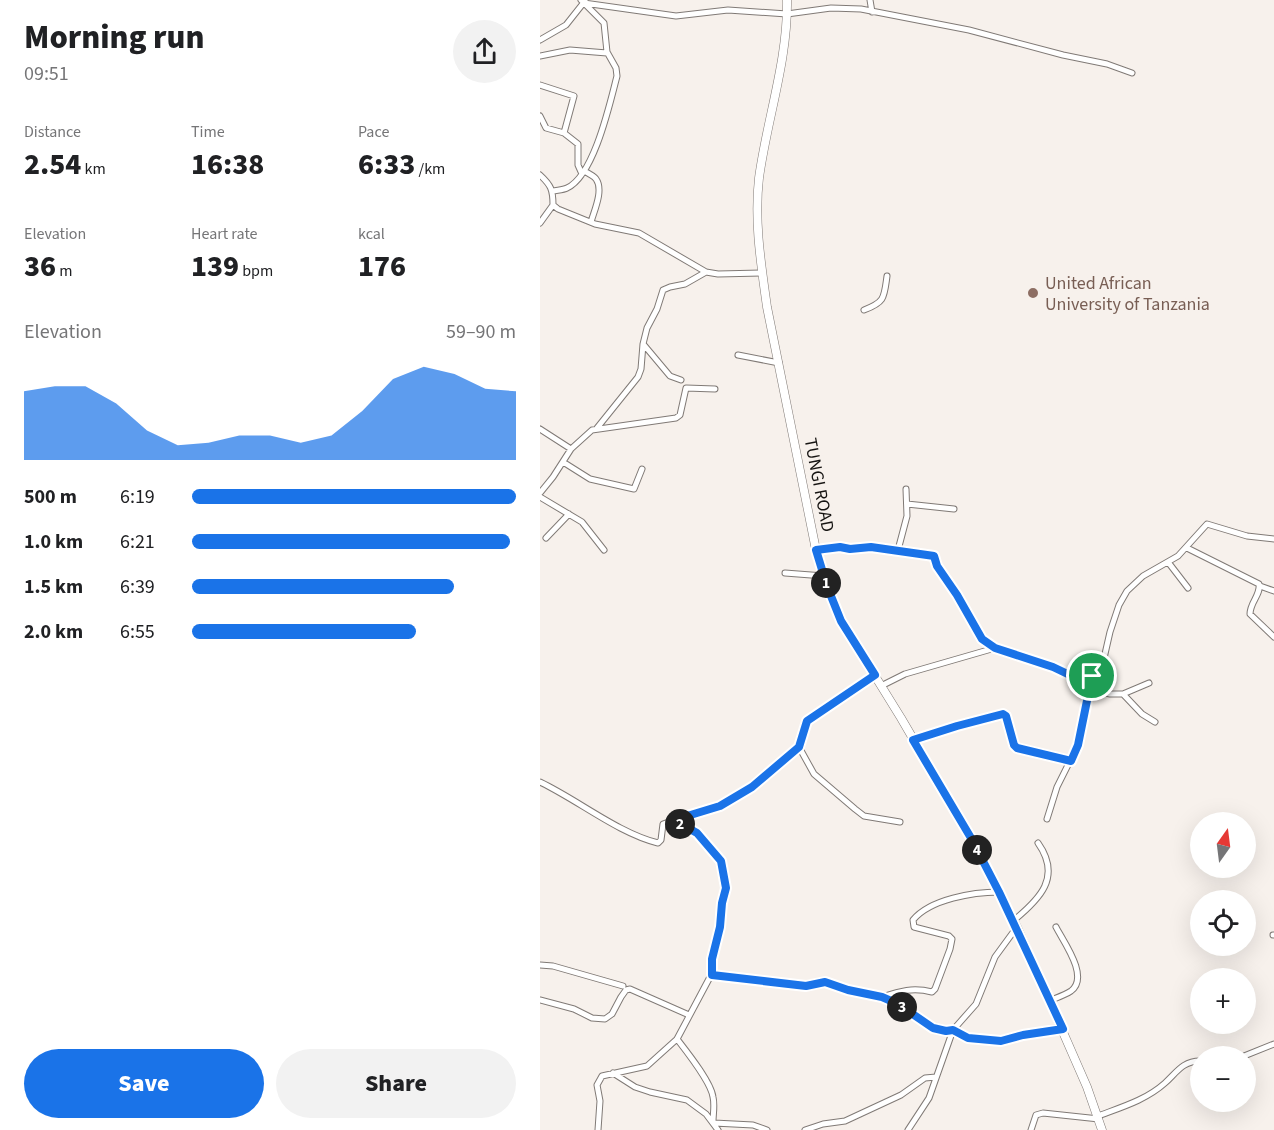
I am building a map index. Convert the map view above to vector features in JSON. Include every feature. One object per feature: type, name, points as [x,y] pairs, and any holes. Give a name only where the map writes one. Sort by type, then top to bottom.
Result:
[{"type":"main road","name":"TUNGI ROAD","points":[[787,0],[787,14],[759,178],[757,218],[761,273],[816,550],[841,621],[971,838],[1015,924],[1063,1029],[1102,1130]]},
{"type":"street","points":[[870,0],[872,12]]},
{"type":"street","points":[[584,1],[676,16],[728,10],[787,14],[831,8],[872,12],[969,30],[1063,56],[1107,64],[1132,74]]},
{"type":"street","points":[[540,40],[566,25],[584,1]]},
{"type":"street","points":[[553,191],[568,188],[583,172],[605,122],[617,76],[616,68],[607,53],[604,23],[584,1]]},
{"type":"street","points":[[540,56],[570,50],[607,53]]},
{"type":"street","points":[[540,85],[574,96],[564,133]]},
{"type":"street","points":[[540,116],[546,128],[564,133],[578,144],[578,166],[583,172],[596,178],[599,186],[598,197],[591,222]]},
{"type":"street","points":[[540,175],[549,183],[553,191],[553,205],[540,223]]},
{"type":"street","points":[[553,205],[591,222],[639,233],[706,272],[761,273]]},
{"type":"street","points":[[596,430],[638,377],[647,326],[659,304],[663,290],[670,286],[685,284],[706,272]]},
{"type":"street","points":[[864,310],[878,304],[884,298],[887,276]]},
{"type":"street","points":[[643,344],[666,372],[673,378],[681,380]]},
{"type":"street","points":[[738,356],[779,363]]},
{"type":"street","points":[[604,550],[582,522],[540,495],[571,449],[592,430],[676,418],[680,415],[687,388],[715,389]]},
{"type":"street","points":[[540,429],[571,449]]},
{"type":"street","points":[[563,462],[590,479],[634,489],[642,469]]},
{"type":"street","points":[[898,550],[907,516],[906,489]]},
{"type":"street","points":[[907,504],[954,508]]},
{"type":"street","points":[[546,538],[569,514]]},
{"type":"street","points":[[816,550],[871,547],[934,556],[937,566],[963,604],[976,632],[982,639],[995,648],[1053,667],[1076,678],[1092,676],[1101,670],[1110,632],[1122,598],[1143,576],[1187,548],[1207,524],[1247,536],[1274,539]]},
{"type":"street","points":[[1187,548],[1274,591]]},
{"type":"street","points":[[1168,562],[1188,588]]},
{"type":"street","points":[[785,573],[824,576]]},
{"type":"street","points":[[1260,586],[1260,591],[1252,603],[1250,614],[1274,637]]},
{"type":"street","points":[[882,686],[905,674],[995,648]]},
{"type":"street","points":[[540,782],[575,800],[627,832],[660,842],[663,824],[728,801],[752,787],[799,747],[807,721],[875,675]]},
{"type":"street","points":[[1047,819],[1057,787],[1078,745],[1092,676]]},
{"type":"street","points":[[1090,689],[1110,694],[1123,694],[1149,683]]},
{"type":"street","points":[[1123,694],[1142,714],[1155,722]]},
{"type":"street","points":[[913,740],[1003,714],[1006,716],[1014,745],[1017,748],[1071,761]]},
{"type":"street","points":[[799,747],[814,774],[864,816],[900,822]]},
{"type":"street","points":[[598,1130],[600,1101],[598,1080],[602,1076],[647,1066],[677,1039],[688,1015],[712,975],[712,959],[726,888],[721,861],[697,833],[674,820]]},
{"type":"street","points":[[908,1130],[924,1106],[953,1030],[976,1004],[995,957],[1015,924],[1034,904],[1046,883],[1048,861],[1038,843]]},
{"type":"street","points":[[882,997],[904,989],[919,988],[932,992],[935,989],[952,939],[949,936],[915,927],[913,920],[918,914],[931,905],[972,894],[999,892]]},
{"type":"street","points":[[1049,1001],[1072,990],[1076,985],[1077,977],[1072,955],[1056,927]]},
{"type":"street","points":[[540,965],[561,968],[623,986]]},
{"type":"street","points":[[712,975],[806,986],[825,982],[848,990],[882,997],[898,1004],[933,1028],[953,1030],[968,1038],[1001,1041],[1063,1029]]},
{"type":"street","points":[[540,1000],[574,1009],[592,1018],[604,1019],[612,1014],[626,990],[630,989],[688,1015]]},
{"type":"street","points":[[677,1039],[712,1092],[713,1122]]},
{"type":"street","points":[[1256,1051],[1274,1044]]},
{"type":"street","points":[[1031,1130],[1036,1115],[1043,1113],[1098,1117],[1147,1096],[1190,1062]]},
{"type":"street","points":[[613,1073],[635,1087],[687,1100],[713,1122],[718,1130]]},
{"type":"street","points":[[805,1130],[823,1124],[845,1121],[901,1095],[925,1078],[936,1077]]},
{"type":"street","points":[[713,1122],[753,1125],[767,1130]]},
{"type":"place","name":"United African University of Tanzania","points":[[1033,293]]},
{"type":"route","points":[[871,547],[934,556],[937,566],[957,595],[982,639],[995,648],[1002,648],[1053,667],[1066,675],[1076,678],[1092,676],[1078,745],[1071,761],[1017,748],[1014,745],[1006,716],[1003,714],[913,740],[971,838],[1017,927],[1063,1029],[1001,1041],[968,1038],[953,1030],[933,1028],[898,1004],[882,997],[848,990],[825,982],[806,986],[712,975],[712,959],[726,888],[721,861],[697,833],[674,820],[720,806],[752,787],[799,747],[807,721],[875,675],[841,621],[816,550],[871,547]]}]
